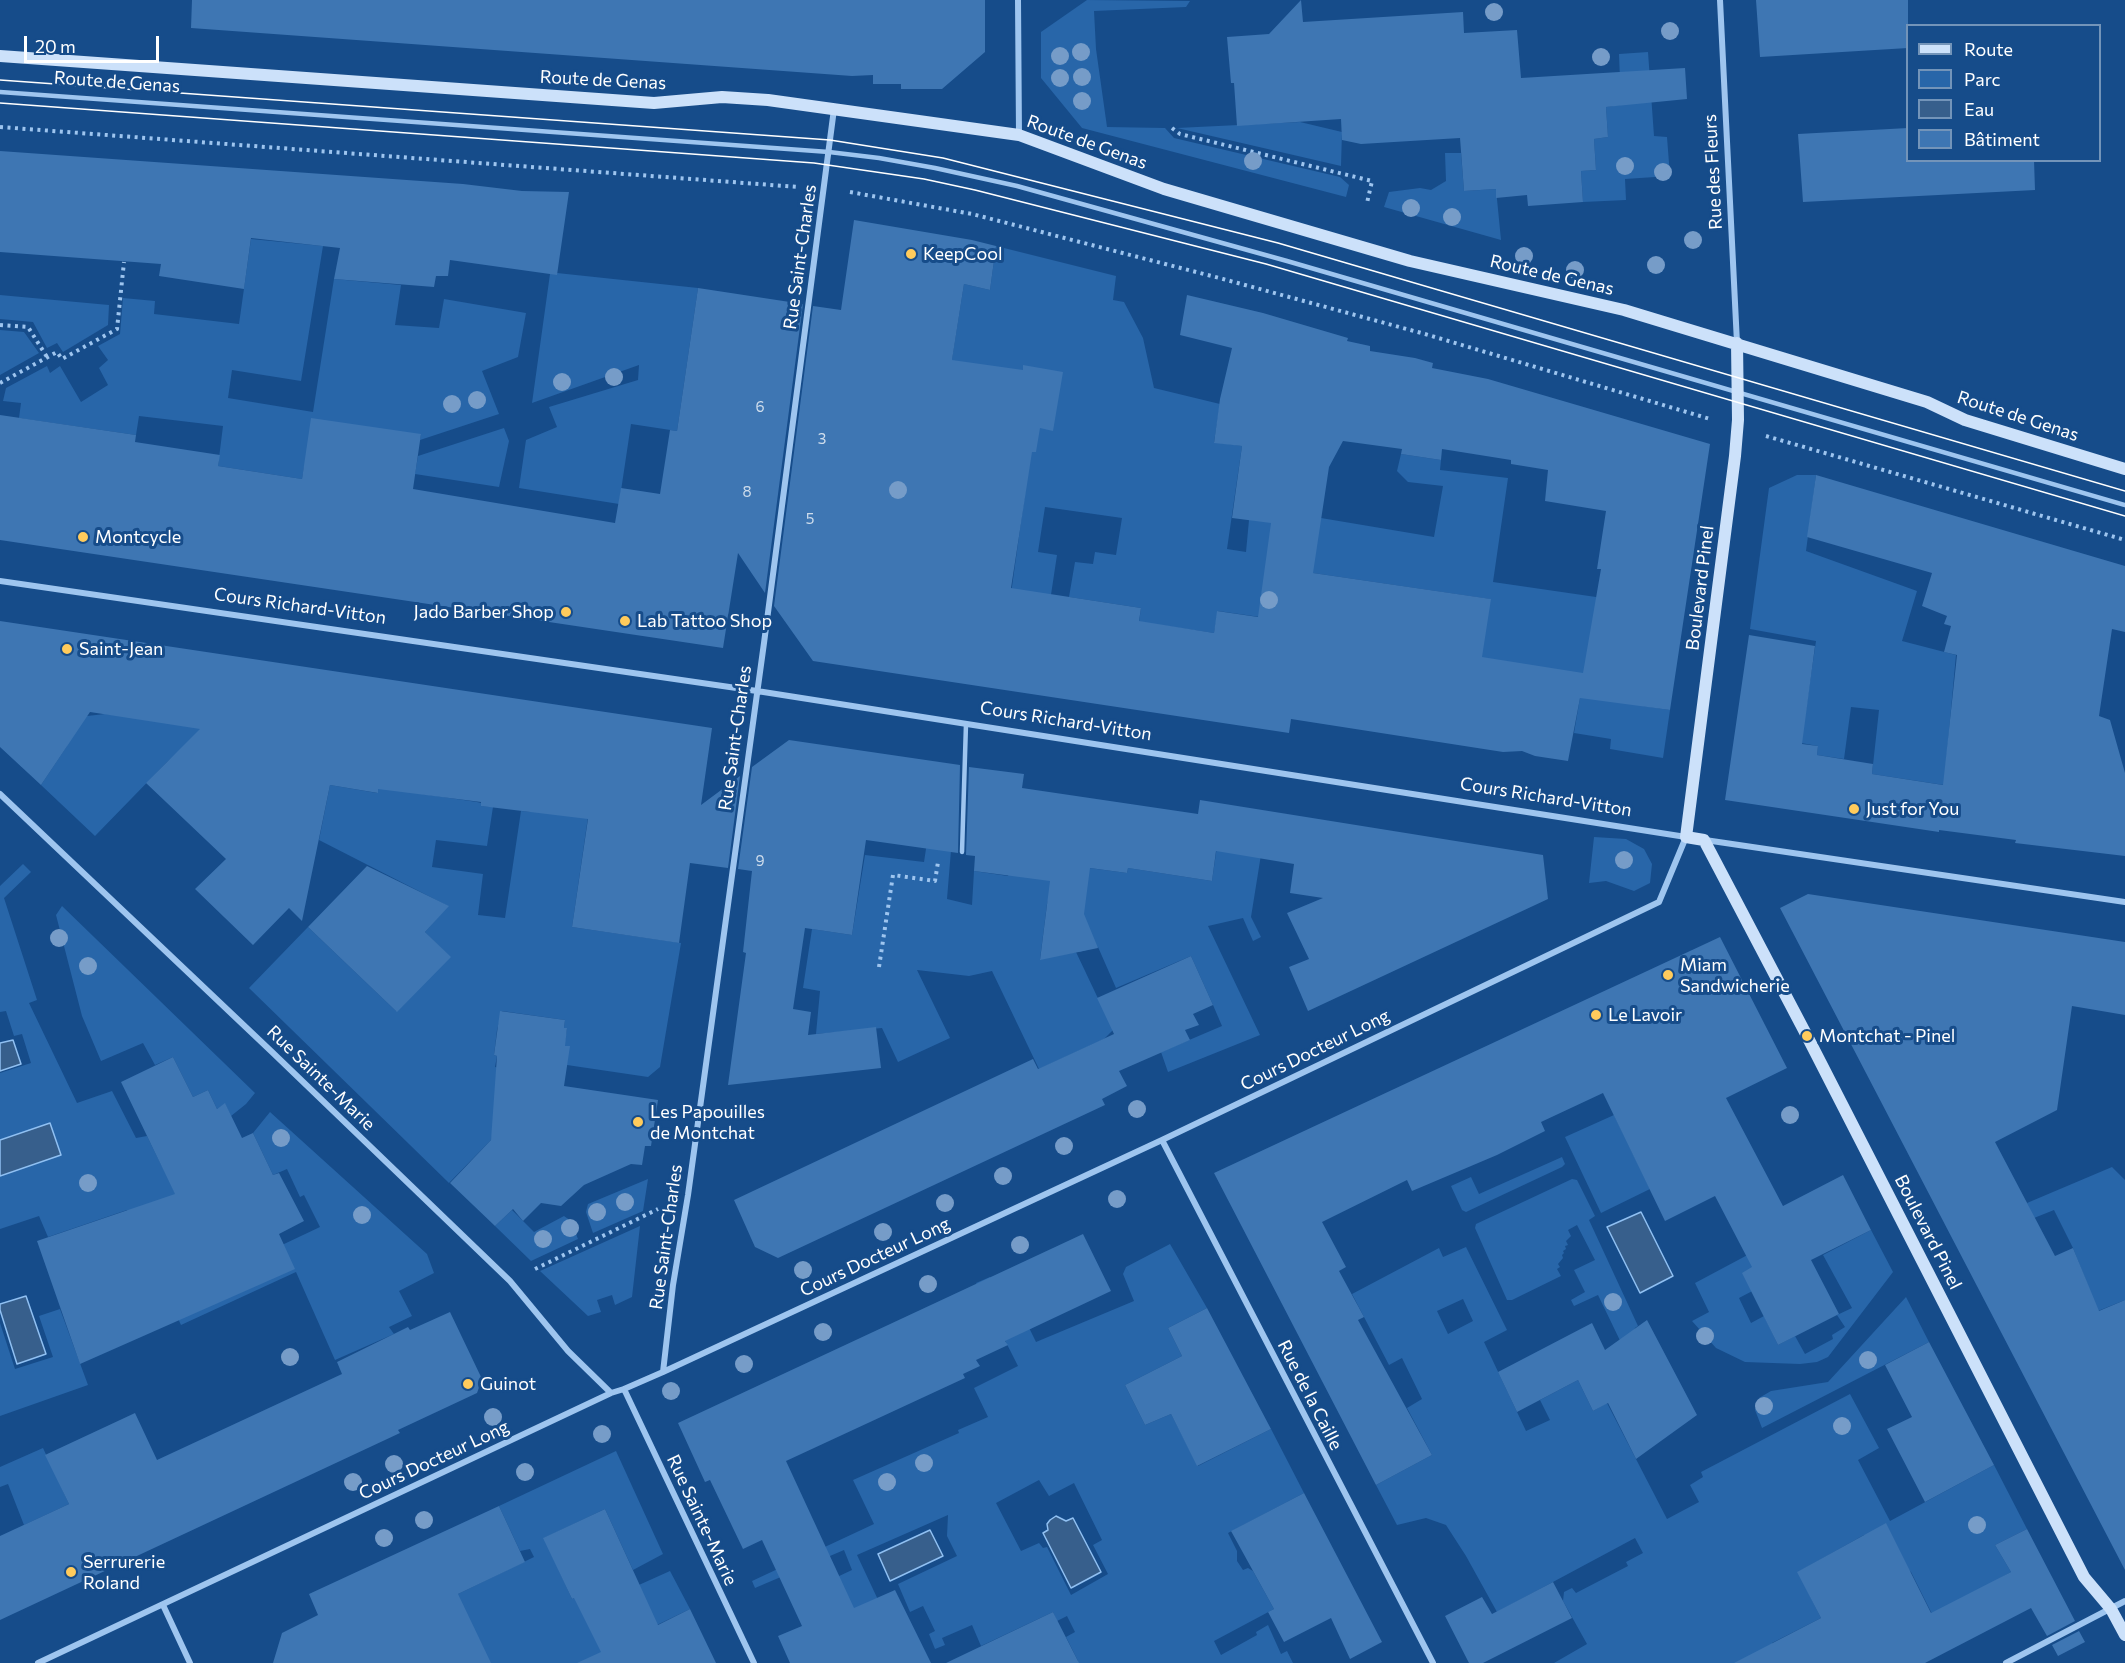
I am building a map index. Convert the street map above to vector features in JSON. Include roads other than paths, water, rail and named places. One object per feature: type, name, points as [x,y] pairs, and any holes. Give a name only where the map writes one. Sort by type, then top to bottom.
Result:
[{"type":"main road","name":"Route de Genas","points":[[0,56],[654,103],[722,97],[768,100],[1018,135],[1164,189],[1410,261],[1624,310],[1927,402],[1965,420],[2125,469]]},
{"type":"main road","name":"Boulevard Pinel","points":[[1686,837],[1735,456],[1737,343]]},
{"type":"main road","name":"Cours Richard-Vitton","points":[[1686,837],[1704,840]]},
{"type":"main road","name":"Boulevard Pinel","points":[[1704,840],[2084,1577],[2110,1609],[2125,1635]]},
{"type":"street","points":[[1018,0],[1018,135]]},
{"type":"street","name":"Rue des Fleurs","points":[[1720,0],[1737,343]]},
{"type":"street","name":"Rue Saint-Charles","points":[[663,1372],[673,1285],[688,1195],[757,691],[834,108]]},
{"type":"street","name":"Cours Richard-Vitton","points":[[0,581],[757,691],[1686,837]]},
{"type":"street","name":"Rue Sainte-Marie","points":[[0,794],[255,1035],[510,1281],[568,1352],[611,1393]]},
{"type":"street","name":"Cours Docteur Long","points":[[38,1663],[611,1393],[663,1372],[1162,1140],[1659,902],[1686,837]]},
{"type":"street","name":"Cours Richard-Vitton","points":[[1704,840],[2125,902]]},
{"type":"street","name":"Rue de la Caille","points":[[1162,1140],[1433,1663]]},
{"type":"street","name":"Rue Sainte-Marie","points":[[624,1389],[754,1663]]},
{"type":"street","points":[[2006,1663],[2125,1601]]},
{"type":"street","points":[[163,1605],[190,1663]]},
{"type":"lane","name":"Route de Genas","points":[[0,92],[829,152],[879,158],[1017,186],[1310,268],[2125,505]]},
{"type":"lane","points":[[962,852],[966,724]]},
{"type":"water","points":[[13,1040],[21,1064],[0,1071],[0,1043]]},
{"type":"water","points":[[50,1123],[61,1155],[0,1176],[0,1140]]},
{"type":"water","points":[[1641,1212],[1673,1276],[1640,1293],[1607,1227]]},
{"type":"water","points":[[26,1296],[46,1354],[17,1364],[0,1304]]},
{"type":"water","points":[[1056,1516],[1066,1521],[1073,1518],[1101,1572],[1071,1588],[1043,1533],[1048,1530],[1047,1524],[1050,1520]]},
{"type":"water","points":[[930,1530],[943,1556],[890,1581],[878,1554]]},
{"type":"tram line","points":[[0,80],[830,140],[943,158],[1278,243],[2125,491]]},
{"type":"tram line","points":[[0,103],[814,163],[924,179],[1266,264],[2125,516]]},
{"type":"place","name":"KeepCool","points":[[911,254]]},
{"type":"place","name":"Montcycle","points":[[83,537]]},
{"type":"place","name":"Jado Barber Shop","points":[[566,612]]},
{"type":"place","name":"Lab Tattoo Shop","points":[[625,621]]},
{"type":"place","name":"Saint-Jean","points":[[67,649]]},
{"type":"place","name":"Just for You","points":[[1854,809]]},
{"type":"place","name":"Miam Sandwicherie","points":[[1668,975]]},
{"type":"place","name":"Le Lavoir","points":[[1596,1015]]},
{"type":"place","name":"Montchat - Pinel","points":[[1807,1036]]},
{"type":"place","name":"Les Papouilles de Montchat","points":[[638,1122]]},
{"type":"place","name":"Guinot","points":[[468,1384]]},
{"type":"place","name":"Serrurerie Roland","points":[[71,1572]]}]
